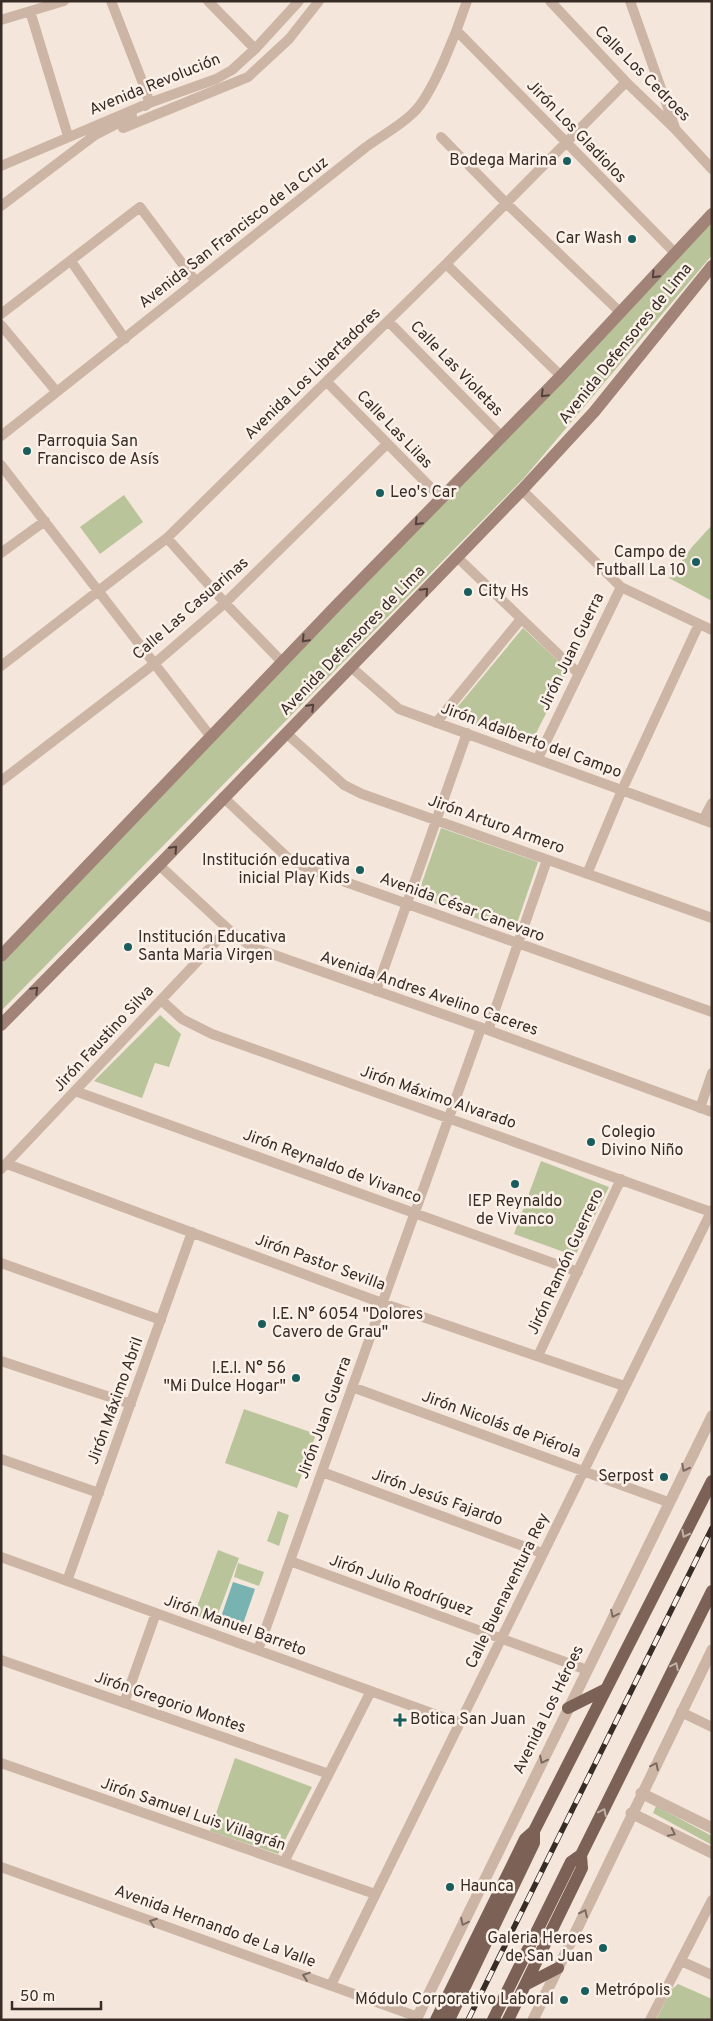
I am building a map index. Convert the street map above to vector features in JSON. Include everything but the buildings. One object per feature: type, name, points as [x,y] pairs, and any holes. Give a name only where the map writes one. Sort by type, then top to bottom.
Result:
[{"type":"main road","name":"Avenida Defensores de Lima","points":[[2,955],[282,662],[561,376],[712,214]]},
{"type":"main road","name":"Avenida Defensores de Lima","points":[[1,1024],[159,865],[522,490],[594,412],[712,266]]},
{"type":"main road","points":[[436,2020],[525,1839],[534,1831],[712,1481]]},
{"type":"main road","points":[[493,2020],[571,1862],[581,1855],[712,1592]]},
{"type":"main road","points":[[568,1708],[606,1689]]},
{"type":"main road","points":[[448,2020],[534,1843],[534,1831]]},
{"type":"main road","points":[[508,2020],[582,1868],[581,1855]]},
{"type":"main road","points":[[525,1985],[558,1968]]},
{"type":"street","points":[[1,20],[64,1]]},
{"type":"street","points":[[1,206],[95,135],[131,117],[149,103],[111,1]]},
{"type":"street","points":[[208,1],[255,49]]},
{"type":"street","name":"Avenida Revolución","points":[[1,166],[149,103],[216,79],[232,70],[255,49],[299,1]]},
{"type":"street","points":[[81,147],[175,105],[222,89],[248,77],[289,39],[319,1]]},
{"type":"street","name":"Avenida San Francisco de la Cruz","points":[[1,436],[366,147],[414,112],[429,90],[457,31],[467,1]]},
{"type":"street","name":"Calle Los Cedroes","points":[[550,1],[626,82],[676,130],[712,169]]},
{"type":"street","points":[[630,1],[676,130]]},
{"type":"street","points":[[30,11],[68,136]]},
{"type":"street","name":"Jirón Los Gladiolos","points":[[457,31],[675,254]]},
{"type":"street","name":"Avenida Los Libertadores","points":[[1,666],[167,538],[446,264],[626,82]]},
{"type":"street","points":[[441,137],[506,203],[620,312]]},
{"type":"street","points":[[1,314],[140,207],[196,282]]},
{"type":"street","points":[[71,261],[125,339]]},
{"type":"street","points":[[446,264],[561,376]]},
{"type":"street","name":"Calle Las Violetas","points":[[388,321],[502,437]]},
{"type":"street","points":[[1,325],[56,391]]},
{"type":"street","name":"Calle Las Lilas","points":[[327,382],[441,498]]},
{"type":"street","name":"Calle Las Casuarinas","points":[[1,781],[154,664],[225,603],[387,444]]},
{"type":"street","points":[[1,465],[211,737]]},
{"type":"street","points":[[522,490],[621,587],[712,630]]},
{"type":"street","points":[[1,554],[44,521]]},
{"type":"street","points":[[167,538],[225,603],[282,662]]},
{"type":"street","points":[[457,558],[578,673]]},
{"type":"street","name":"Jirón Juan Guerra","points":[[538,758],[621,587]]},
{"type":"street","points":[[436,722],[521,619]]},
{"type":"street","points":[[587,874],[622,790],[699,624]]},
{"type":"street","name":"Jirón Adalberto del Campo","points":[[351,667],[399,709],[538,758],[707,822]]},
{"type":"street","name":"Jirón Arturo Armero","points":[[286,733],[344,785],[547,860],[712,918]]},
{"type":"street","points":[[376,991],[468,733]]},
{"type":"street","name":"Avenida César Canevaro","points":[[223,797],[290,860],[309,869],[712,1012]]},
{"type":"street","points":[[707,822],[712,803]]},
{"type":"street","name":"Jirón Juan Guerra","points":[[258,1650],[449,1117],[518,944],[547,860]]},
{"type":"street","name":"Avenida Andres Avelino Caceres","points":[[159,865],[228,929],[252,947],[712,1112]]},
{"type":"street","name":"Jirón Faustino Silva","points":[[4,1166],[228,929]]},
{"type":"street","name":"Jirón Máximo Alvarado","points":[[161,1000],[182,1019],[212,1034],[711,1211]]},
{"type":"street","points":[[700,1108],[712,1073]]},
{"type":"street","name":"Jirón Reynaldo de Vivanco","points":[[75,1091],[578,1272]]},
{"type":"street","name":"Jirón Pastor Sevilla","points":[[4,1166],[192,1232],[382,1303],[624,1386]]},
{"type":"street","name":"Jirón Ramón Guerrero","points":[[538,1356],[621,1179]]},
{"type":"street","name":"Calle Buenaventura Rey","points":[[331,1985],[711,1211]]},
{"type":"street","name":"Jirón Máximo Abril","points":[[67,1580],[192,1232]]},
{"type":"street","points":[[1,1263],[161,1320]]},
{"type":"street","points":[[1,1361],[130,1404]]},
{"type":"street","name":"Jirón Nicolás de Piérola","points":[[352,1387],[668,1502]]},
{"type":"street","name":"Avenida Los Héroes","points":[[417,2018],[668,1502],[712,1416]]},
{"type":"street","points":[[1,1459],[99,1493]]},
{"type":"street","name":"Jirón Jesús Fajardo","points":[[322,1472],[542,1553]]},
{"type":"street","name":"Jirón Manuel Barreto","points":[[1,1557],[460,1723]]},
{"type":"street","name":"Jirón Julio Rodríguez","points":[[290,1561],[587,1670]]},
{"type":"street","points":[[124,1703],[156,1613]]},
{"type":"street","points":[[533,2020],[641,1793],[712,1650]]},
{"type":"street","name":"Jirón Gregorio Montes","points":[[1,1660],[329,1774]]},
{"type":"street","points":[[284,1862],[371,1691]]},
{"type":"street","points":[[682,1712],[712,1727]]},
{"type":"street","name":"Jirón Samuel Luis Villagrán","points":[[1,1763],[375,1894]]},
{"type":"street","points":[[641,1793],[712,1828]]},
{"type":"street","points":[[631,1814],[712,1853]]},
{"type":"street","name":"Avenida Hernando de La Valle","points":[[1,1867],[331,1985],[417,2018]]},
{"type":"street","points":[[650,2020],[712,1900]]},
{"type":"street","points":[[681,1961],[712,1975]]},
{"type":"green space","points":[[712,221],[712,255],[524,478],[1,1011],[1,964]]},
{"type":"green space","points":[[124,495],[143,522],[100,554],[80,527]]},
{"type":"green space","name":"Campo de Futball La 10","points":[[712,525],[712,601],[669,578],[692,547]]},
{"type":"green space","points":[[523,628],[568,670],[531,743],[527,744],[450,716]]},
{"type":"green space","points":[[441,828],[538,862],[514,932],[417,897]]},
{"type":"green space","points":[[160,1015],[181,1034],[169,1067],[155,1063],[142,1098],[94,1081]]},
{"type":"green space","points":[[541,1161],[609,1187],[575,1256],[514,1234]]},
{"type":"green space","points":[[244,1409],[316,1434],[297,1488],[225,1463]]},
{"type":"green space","points":[[278,1511],[289,1515],[279,1546],[267,1541]]},
{"type":"green space","points":[[218,1550],[239,1558],[215,1622],[194,1615]]},
{"type":"green space","points":[[238,1563],[264,1572],[259,1586],[234,1577]]},
{"type":"green space","points":[[235,1758],[312,1787],[278,1854],[210,1831]]},
{"type":"green space","points":[[656,1806],[712,1836],[712,1845],[653,1813]]},
{"type":"green space","points":[[678,1984],[712,1999],[712,2020],[656,2020],[671,1990]]},
{"type":"water","points":[[233,1582],[255,1589],[243,1624],[221,1617]]},
{"type":"railway","points":[[468,2020],[712,1528]]},
{"type":"place","name":"Bodega Marina","points":[[567,161]]},
{"type":"place","name":"Car Wash","points":[[632,239]]},
{"type":"place","name":"Parroquia San Francisco de Asís","points":[[27,451]]},
{"type":"place","name":"Leo's Car","points":[[380,493]]},
{"type":"place","name":"Campo de Futball La 10","points":[[696,562]]},
{"type":"place","name":"City Hs","points":[[468,592]]},
{"type":"place","name":"Institución educativa inicial Play Kids","points":[[360,870]]},
{"type":"place","name":"Institución Educativa Santa Maria Virgen","points":[[128,947]]},
{"type":"place","name":"Colegio Divino Niño","points":[[591,1142]]},
{"type":"place","name":"IEP Reynaldo de Vivanco","points":[[515,1184]]},
{"type":"place","name":"I.E. N° 6054 \"Dolores Cavero de Grau\"","points":[[262,1324]]},
{"type":"place","name":"I.E.I. N° 56 \"Mi Dulce Hogar\"","points":[[296,1378]]},
{"type":"place","name":"Serpost","points":[[664,1477]]},
{"type":"place","name":"Botica San Juan","points":[[400,1720]]},
{"type":"place","name":"Haunca","points":[[450,1887]]},
{"type":"place","name":"Galeria Heroes de San Juan","points":[[603,1948]]},
{"type":"place","name":"Metrópolis","points":[[585,1991]]},
{"type":"place","name":"Módulo Corporativo Laboral","points":[[564,2000]]}]
